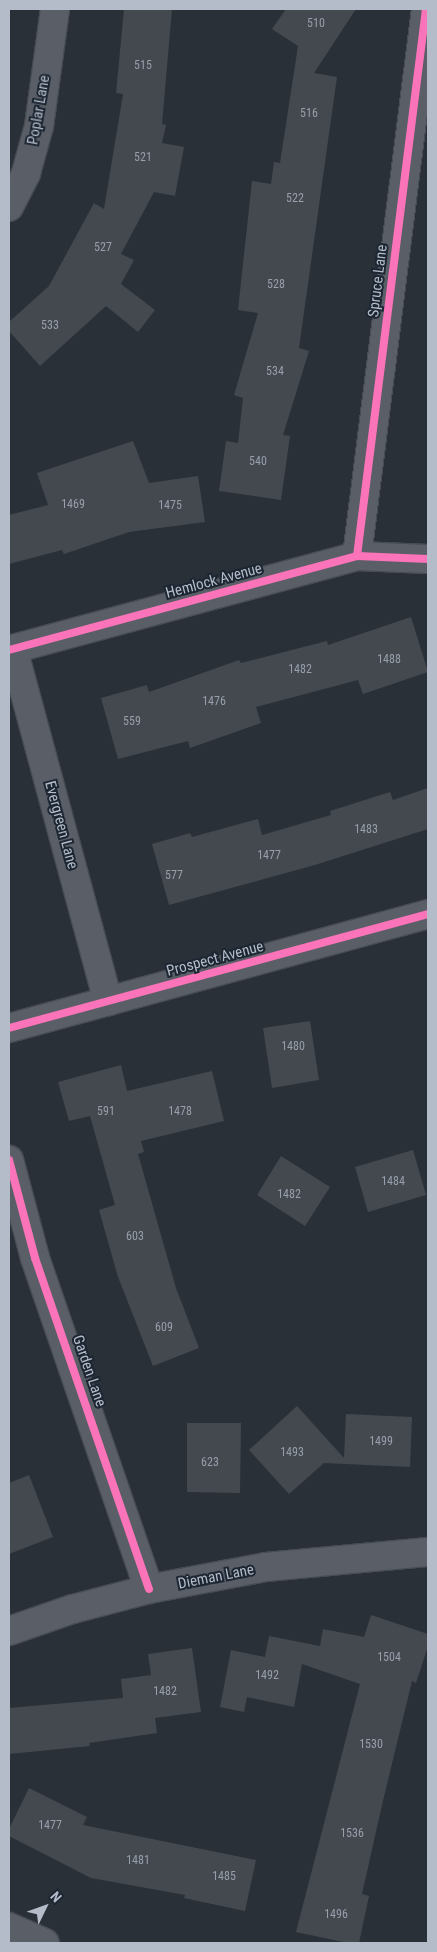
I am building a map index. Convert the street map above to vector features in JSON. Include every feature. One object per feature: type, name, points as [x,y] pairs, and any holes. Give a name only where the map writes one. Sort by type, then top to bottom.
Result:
[{"type":"street","name":"Poplar Lane","points":[[9,207],[26,173],[39,126],[55,9]]},
{"type":"street","name":"Spruce Lane","points":[[357,556],[426,9]]},
{"type":"street","name":"Hemlock Avenue","points":[[11,650],[357,556],[428,559]]},
{"type":"street","name":"Evergreen Lane","points":[[11,650],[108,1001]]},
{"type":"street","name":"Prospect Avenue","points":[[9,1028],[428,914]]},
{"type":"street","name":"Garden Lane","points":[[9,1160],[35,1258],[149,1589]]},
{"type":"street","name":"Dieman Lane","points":[[9,1631],[73,1609],[149,1589],[266,1567],[428,1552]]},
{"type":"street","points":[[9,1927],[45,1943]]},
{"type":"building","points":[[124,9],[172,9],[162,124],[166,125],[162,143],[184,147],[175,196],[154,192],[121,254],[134,260],[121,284],[155,310],[138,332],[106,306],[40,366],[9,331],[9,322],[49,286],[94,203],[104,209],[123,94],[116,93]]},
{"type":"building","points":[[286,9],[356,9],[314,73],[337,77],[299,348],[309,351],[283,435],[290,436],[281,500],[219,491],[226,441],[238,443],[243,398],[234,395],[258,313],[238,310],[252,181],[271,184],[274,162],[280,163],[298,46],[272,29]]},
{"type":"building","points":[[133,441],[149,483],[198,476],[205,522],[129,532],[64,554],[62,550],[9,564],[9,515],[48,505],[37,473]]},
{"type":"building","points":[[411,617],[428,672],[363,694],[358,680],[256,707],[261,723],[190,748],[188,741],[118,759],[101,698],[147,685],[149,692],[239,660],[241,663],[327,641],[328,645]]},
{"type":"building","points":[[428,788],[428,829],[315,865],[169,905],[152,844],[190,833],[192,837],[258,819],[262,835],[331,815],[330,811],[390,792],[393,800]]},
{"type":"building","points":[[310,1021],[319,1080],[272,1088],[263,1028]]},
{"type":"building","points":[[121,1065],[127,1091],[212,1071],[224,1121],[141,1141],[144,1152],[138,1154],[176,1288],[199,1348],[153,1366],[118,1277],[99,1210],[115,1205],[90,1116],[69,1121],[58,1082]]},
{"type":"building","points":[[413,1150],[426,1195],[368,1212],[355,1167]]},
{"type":"building","points":[[281,1156],[330,1187],[305,1226],[257,1195]]},
{"type":"building","points":[[297,1406],[344,1458],[346,1414],[412,1417],[410,1467],[324,1463],[289,1494],[249,1450]]},
{"type":"building","points":[[187,1423],[241,1423],[240,1493],[187,1492]]},
{"type":"building","points":[[29,1475],[53,1537],[9,1554],[9,1483]]},
{"type":"building","points":[[371,1615],[428,1634],[428,1646],[416,1683],[412,1681],[382,1805],[362,1894],[369,1896],[359,1943],[348,1943],[296,1932],[360,1684],[302,1664],[294,1707],[247,1697],[244,1712],[220,1707],[231,1650],[265,1657],[269,1636],[320,1646],[323,1629],[364,1637]]},
{"type":"building","points":[[192,1648],[201,1712],[155,1718],[157,1733],[89,1743],[90,1746],[9,1754],[9,1708],[123,1698],[121,1679],[151,1675],[148,1654]]},
{"type":"building","points":[[29,1788],[87,1817],[83,1825],[256,1860],[245,1911],[184,1898],[185,1895],[91,1878],[9,1836],[9,1829]]},
{"type":"cycle path","points":[[357,556],[426,9]]},
{"type":"cycle path","points":[[9,650],[357,556],[428,559]]},
{"type":"cycle path","points":[[9,1028],[428,914]]},
{"type":"cycle path","points":[[9,1160],[35,1258],[149,1589]]}]
